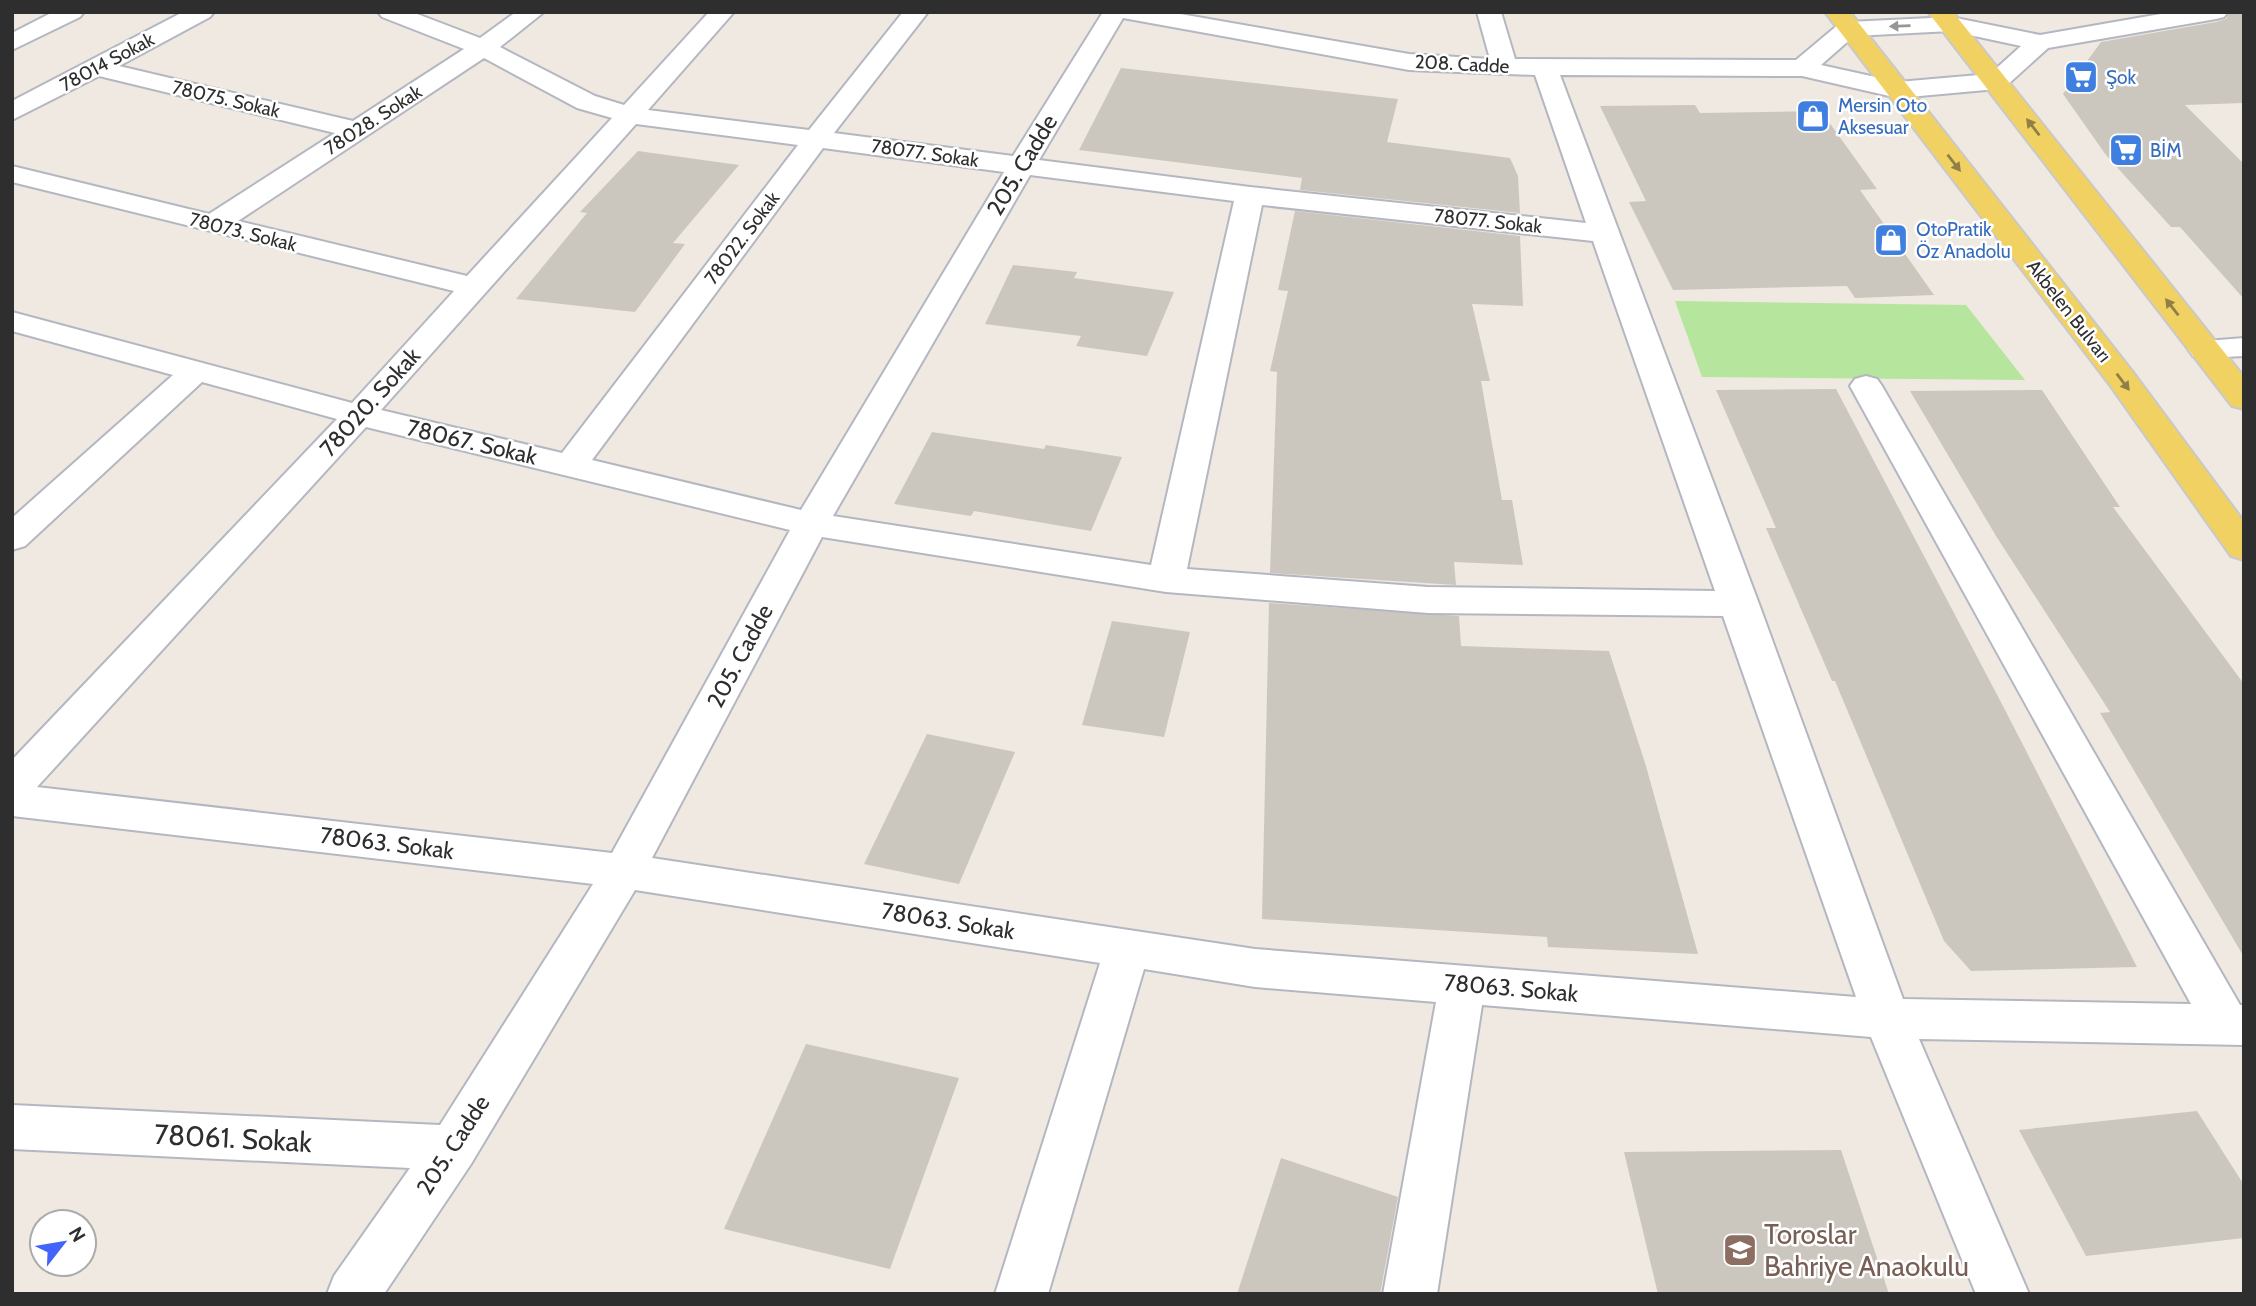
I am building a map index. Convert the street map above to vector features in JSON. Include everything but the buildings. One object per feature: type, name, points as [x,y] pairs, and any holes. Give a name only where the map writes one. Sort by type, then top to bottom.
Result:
[{"type":"main road","points":[[1946,18],[2244,399]]},
{"type":"main road","name":"Akbelen Bulvarı","points":[[1843,20],[2121,378],[2244,548]]},
{"type":"street","points":[[12,43],[72,12]]},
{"type":"street","name":"78014 Sokak","points":[[12,112],[202,12]]},
{"type":"street","name":"78077. Sokak","points":[[390,12],[483,48],[586,102],[629,116],[1250,195],[1606,234]]},
{"type":"street","name":"78028. Sokak","points":[[213,225],[483,48],[532,12]]},
{"type":"street","name":"78020. Sokak","points":[[12,787],[359,415],[722,12]]},
{"type":"street","name":"78022. Sokak","points":[[570,466],[817,138],[916,12]]},
{"type":"street","name":"205. Cadde","points":[[354,1294],[453,1148],[624,871],[811,524],[1021,166],[1115,12]]},
{"type":"street","name":"208. Cadde","points":[[1127,12],[1409,62],[1545,68],[1802,68],[1898,90],[1997,80]]},
{"type":"street","points":[[1489,12],[1504,67]]},
{"type":"street","points":[[1802,68],[1843,20],[1946,18],[2040,42],[2216,12]]},
{"type":"street","points":[[1997,80],[2040,42]]},
{"type":"street","name":"78075. Sokak","points":[[96,68],[357,130]]},
{"type":"street","points":[[1545,68],[1740,604],[1887,1019],[2003,1294]]},
{"type":"street","name":"78073. Sokak","points":[[12,174],[474,288]]},
{"type":"street","points":[[1166,580],[1250,195]]},
{"type":"street","name":"78067. Sokak","points":[[12,321],[113,346],[359,415],[811,524],[1166,580],[1429,600],[1740,604]]},
{"type":"street","points":[[2204,349],[2244,347]]},
{"type":"street","points":[[12,538],[196,371]]},
{"type":"street","points":[[1866,386],[2235,1025]]},
{"type":"street","name":"78063. Sokak","points":[[12,800],[624,871],[1255,968],[1887,1019],[2235,1025]]},
{"type":"street","points":[[1021,1294],[1127,948]]},
{"type":"street","points":[[1410,1294],[1462,984]]},
{"type":"street","name":"78061. Sokak","points":[[12,1127],[453,1148]]},
{"type":"green space","points":[[1675,301],[1966,305],[2025,380],[1702,377]]},
{"type":"place","name":"Şok","points":[[2081,77]]},
{"type":"place","name":"Mersin Oto Aksesuar","points":[[1813,116]]},
{"type":"place","name":"BİM","points":[[2126,150]]},
{"type":"place","name":"OtoPratik Öz Anadolu","points":[[1891,240]]},
{"type":"place","name":"Toroslar Bahriye Anaokulu","points":[[1740,1250]]}]
